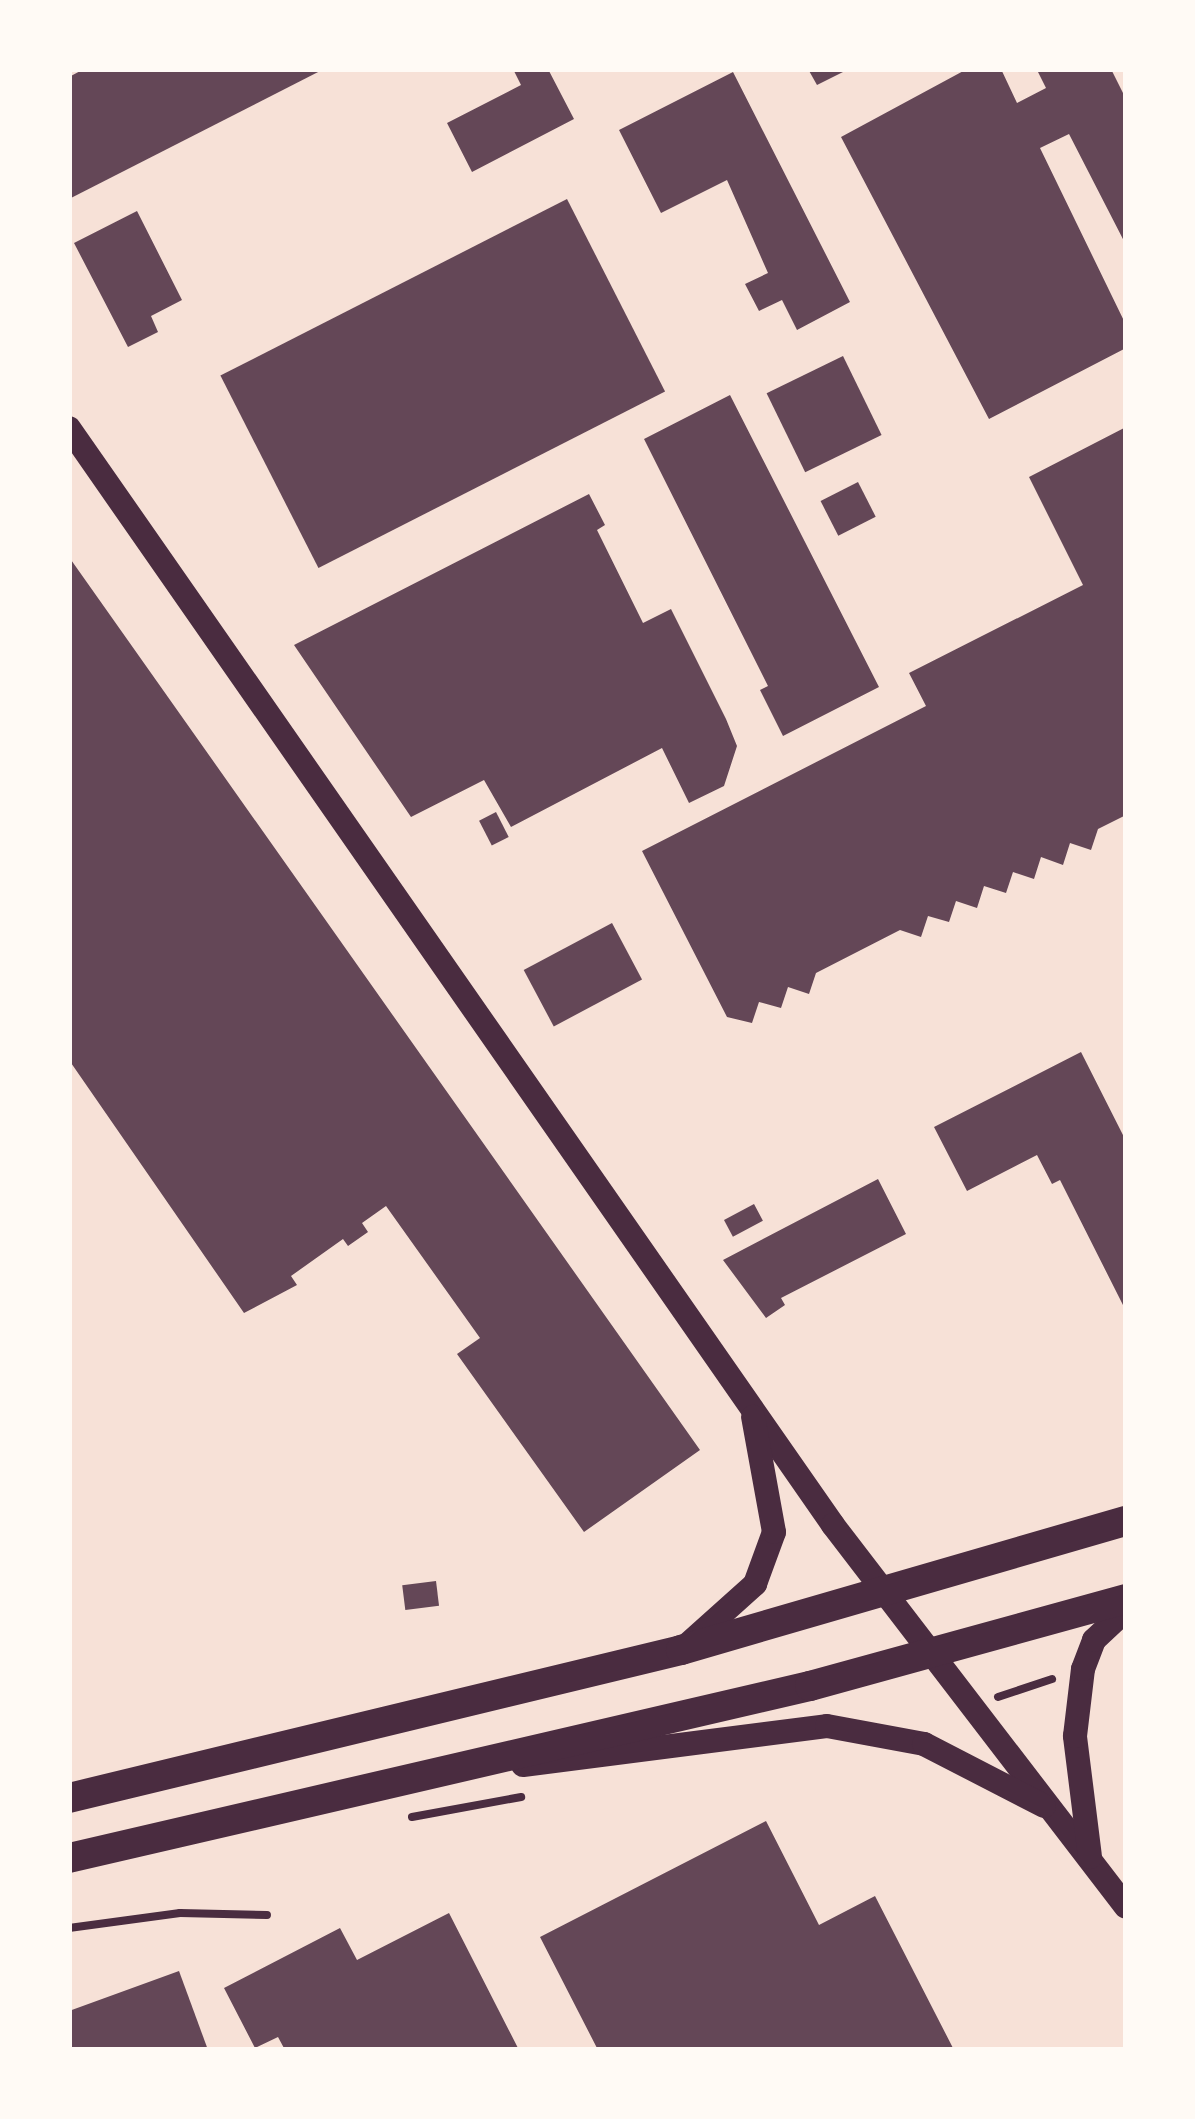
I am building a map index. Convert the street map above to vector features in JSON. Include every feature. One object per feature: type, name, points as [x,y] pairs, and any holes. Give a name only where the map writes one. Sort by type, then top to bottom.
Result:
[{"type":"main road","points":[[69,428],[885,1595],[1126,1907]]},
{"type":"main road","points":[[682,1650],[755,1584],[774,1532],[752,1408]]},
{"type":"main road","points":[[69,1798],[682,1650],[885,1595],[1126,1520]]},
{"type":"main road","points":[[69,1858],[443,1775],[932,1656],[1126,1599]]},
{"type":"main road","points":[[1090,1859],[1075,1736],[1083,1669],[1094,1640],[1126,1610]]},
{"type":"main road","points":[[443,1775],[827,1726],[924,1744],[1055,1811]]},
{"type":"path","points":[[69,1928],[180,1913],[267,1915]]},
{"type":"building","points":[[84,69],[324,69],[69,199],[69,77]]},
{"type":"building","points":[[513,69],[548,69],[574,119],[472,172],[447,123],[521,85]]},
{"type":"building","points":[[808,69],[849,69],[817,85]]},
{"type":"building","points":[[967,69],[1001,69],[1017,103],[1046,88],[1038,72],[1044,69],[1111,69],[1126,99],[1126,245],[1069,134],[1040,148],[1126,325],[1126,348],[989,419],[841,137]]},
{"type":"building","points":[[733,72],[850,302],[797,330],[782,300],[759,311],[745,284],[768,273],[727,180],[661,213],[619,130]]},
{"type":"building","points":[[567,199],[665,391],[318,568],[220,376]]},
{"type":"building","points":[[137,211],[182,300],[151,316],[158,332],[128,347],[74,243]]},
{"type":"building","points":[[843,356],[882,435],[805,472],[767,393]]},
{"type":"building","points":[[730,395],[879,687],[783,736],[760,690],[768,686],[644,439]]},
{"type":"building","points":[[1126,427],[1126,815],[1098,829],[1091,850],[1070,843],[1063,865],[1041,857],[1034,879],[1013,872],[1006,893],[984,886],[977,908],[956,901],[949,922],[928,916],[921,937],[900,930],[816,973],[809,994],[788,987],[781,1008],[759,1002],[752,1023],[727,1017],[642,851],[926,706],[909,673],[1083,585],[1029,477]]},
{"type":"building","points":[[858,482],[876,517],[838,536],[821,501]]},
{"type":"building","points":[[589,494],[605,525],[597,530],[643,623],[671,609],[726,719],[737,746],[724,786],[689,803],[662,748],[511,827],[484,780],[411,817],[294,645]]},
{"type":"building","points":[[69,557],[700,1450],[584,1532],[457,1354],[480,1338],[386,1206],[362,1223],[368,1232],[348,1246],[343,1239],[291,1276],[297,1285],[244,1313],[69,1060]]},
{"type":"building","points":[[496,812],[509,837],[492,846],[479,821]]},
{"type":"building","points":[[612,923],[642,980],[554,1026],[524,970]]},
{"type":"building","points":[[1081,1052],[1126,1141],[1126,1311],[1060,1180],[1052,1184],[1037,1155],[967,1191],[934,1127]]},
{"type":"building","points":[[878,1179],[906,1234],[781,1298],[785,1305],[766,1318],[723,1260]]},
{"type":"building","points":[[754,1204],[763,1221],[733,1237],[724,1220]]},
{"type":"building","points":[[436,1581],[439,1606],[405,1610],[402,1585]]},
{"type":"building","points":[[766,1821],[819,1925],[875,1896],[954,2050],[598,2050],[540,1937]]},
{"type":"building","points":[[449,1913],[519,2050],[285,2050],[278,2037],[255,2048],[224,1988],[340,1928],[357,1960]]},
{"type":"building","points":[[179,1971],[208,2050],[69,2050],[69,2011]]}]
